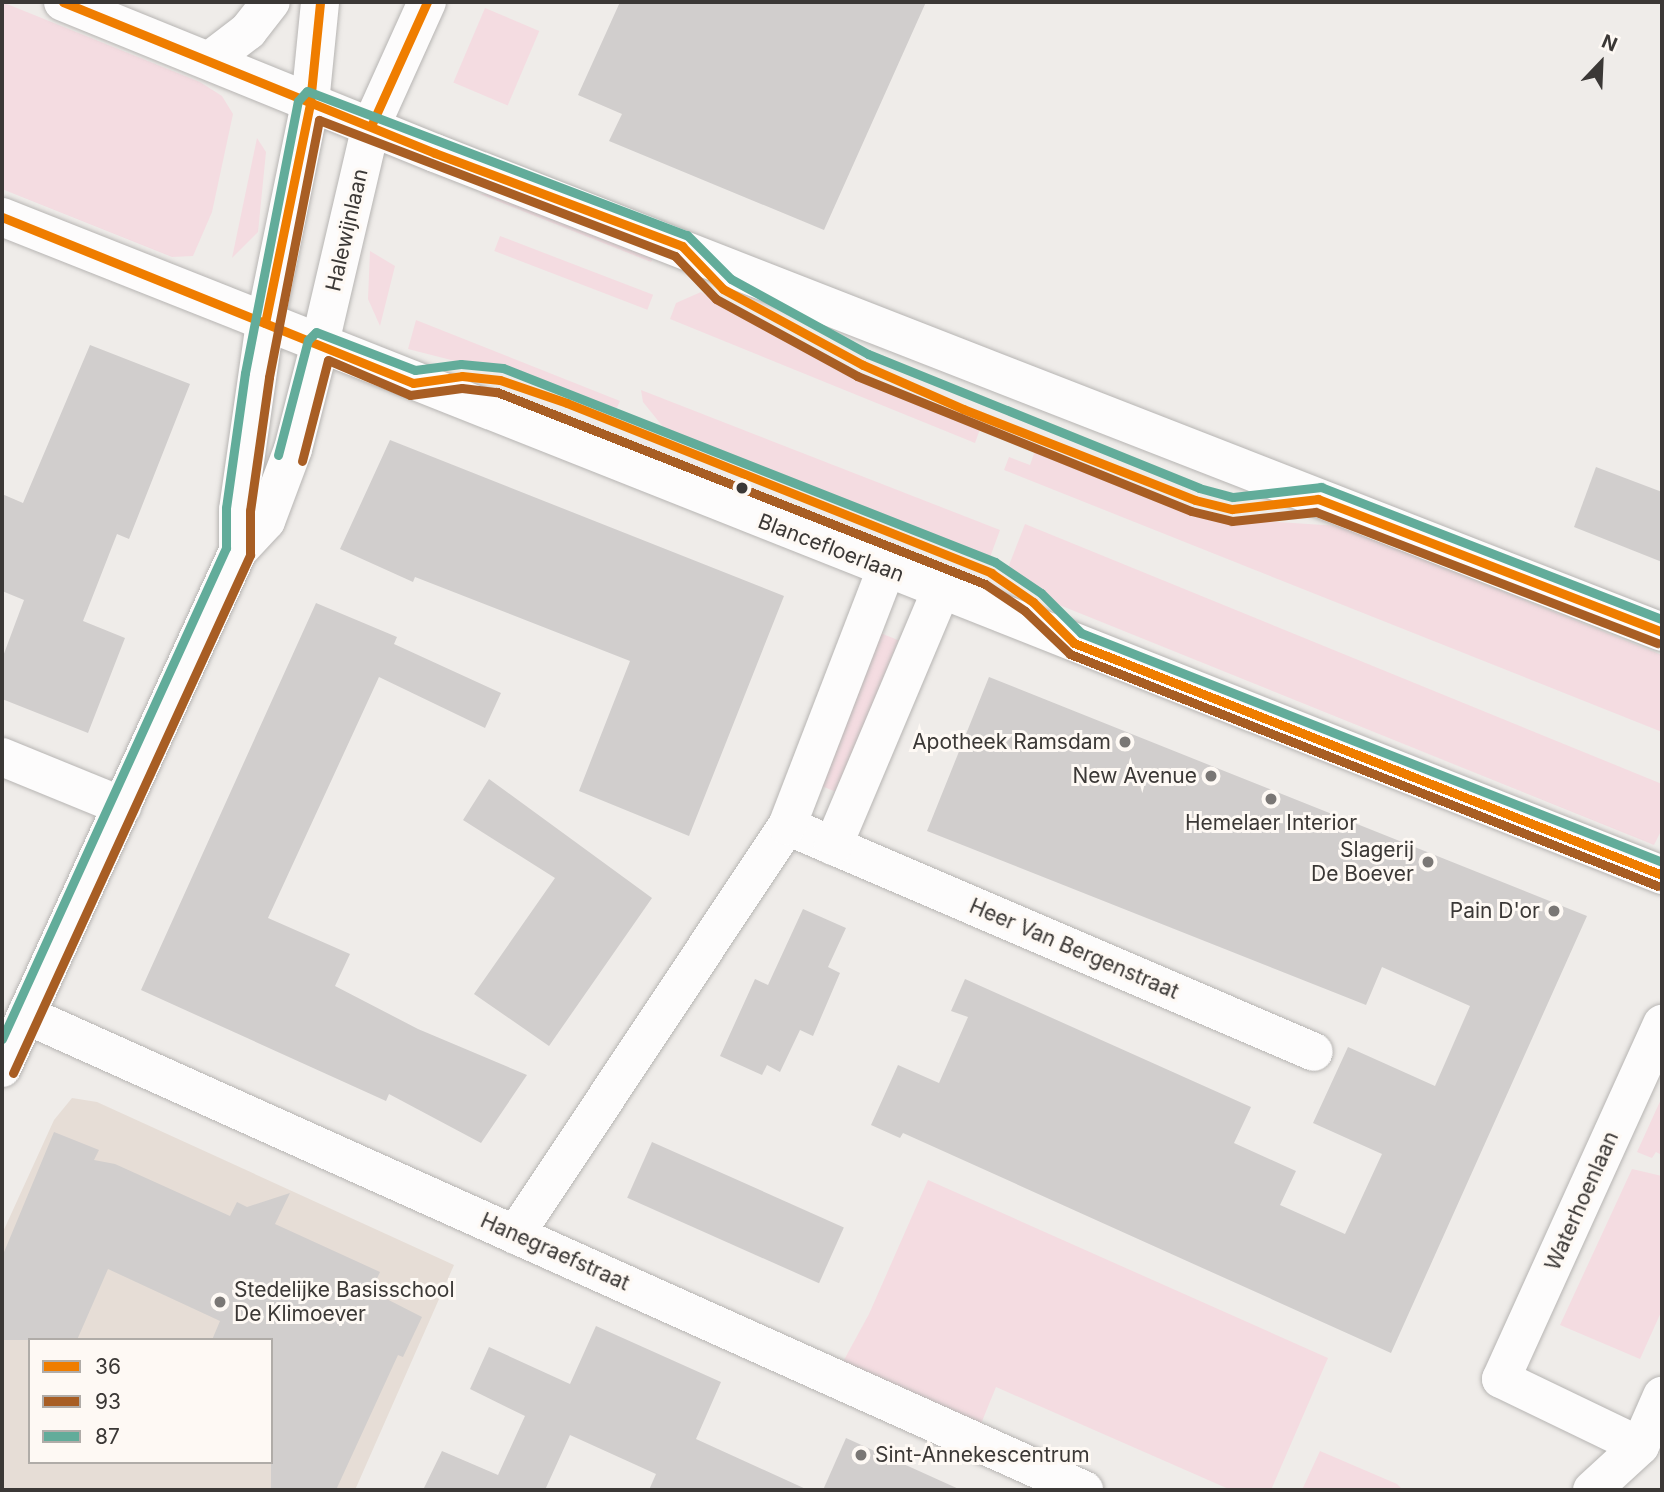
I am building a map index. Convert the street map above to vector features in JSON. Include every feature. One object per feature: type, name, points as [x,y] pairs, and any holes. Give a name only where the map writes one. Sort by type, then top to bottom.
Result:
[{"type":"street","points":[[63,2],[310,103],[1662,632]]},
{"type":"street","points":[[210,60],[262,18],[271,2]]},
{"type":"street","points":[[2,1068],[238,551],[238,510],[265,323],[310,103],[320,2]]},
{"type":"street","name":"Halewijnlaan","points":[[238,551],[266,520],[281,486],[320,344],[371,126],[427,2]]},
{"type":"street","name":"Blancefloerlaan","points":[[2,217],[1662,875]]},
{"type":"street","points":[[515,1235],[787,826],[887,569]]},
{"type":"street","points":[[833,846],[941,590]]},
{"type":"street","points":[[2,757],[122,806]]},
{"type":"street","name":"Heer Van Bergenstraat","points":[[787,826],[1314,1052]]},
{"type":"street","name":"Hanegraefstraat","points":[[26,1015],[1084,1490]]},
{"type":"street","name":"Waterhoenlaan","points":[[1651,1451],[1501,1379],[1662,1024]]},
{"type":"street","points":[[1592,1490],[1651,1451],[1662,1396]]},
{"type":"shaded area","points":[[2,2],[200,82],[222,96],[233,114],[212,212],[193,256],[172,257],[2,189]]},
{"type":"shaded area","points":[[485,8],[539,31],[508,106],[453,83]]},
{"type":"shaded area","points":[[257,138],[266,152],[258,232],[232,258]]},
{"type":"shaded area","points":[[480,194],[488,194],[654,256],[651,262]]},
{"type":"shaded area","points":[[500,236],[653,295],[647,310],[494,251]]},
{"type":"shaded area","points":[[370,251],[395,266],[380,326],[368,299]]},
{"type":"shaded area","points":[[701,292],[732,312],[899,393],[981,426],[975,443],[670,319],[676,303]]},
{"type":"shaded area","points":[[416,320],[620,401],[615,412],[526,379],[408,349]]},
{"type":"shaded area","points":[[641,390],[1000,530],[989,560],[668,433],[643,402]]},
{"type":"shaded area","points":[[1036,448],[1216,518],[1339,526],[1662,655],[1662,732],[1004,470],[1009,457],[1030,465]]},
{"type":"shaded area","points":[[1025,524],[1662,784],[1662,829],[1654,845],[1052,602],[1006,573]]},
{"type":"shaded area","points":[[878,632],[898,640],[837,792],[817,784]]},
{"type":"shaded area","points":[[1662,1097],[1662,1155],[1656,1152],[1652,1158],[1637,1152]]},
{"type":"shaded area","name":"Stedelijke Basisschool De Klimoever","points":[[72,1098],[97,1102],[454,1265],[355,1490],[2,1490],[2,1234],[54,1120]]},
{"type":"shaded area","points":[[1632,1169],[1662,1176],[1662,1310],[1640,1359],[1560,1325]]},
{"type":"shaded area","points":[[928,1180],[1328,1358],[1271,1490],[1231,1490],[996,1387],[978,1431],[838,1371],[869,1314]]},
{"type":"shaded area","points":[[1320,1451],[1397,1484],[1403,1490],[1302,1490]]},
{"type":"building","points":[[620,2],[926,2],[824,230],[609,141],[622,114],[578,95]]},
{"type":"building","points":[[90,345],[190,384],[129,539],[117,534],[83,621],[125,638],[88,733],[2,699],[2,659],[24,600],[2,591],[2,494],[23,503]]},
{"type":"building","points":[[390,440],[784,596],[689,836],[579,791],[630,661],[415,577],[413,582],[340,549]]},
{"type":"building","points":[[1596,467],[1662,492],[1662,562],[1574,527]]},
{"type":"building","points":[[316,603],[397,637],[394,644],[501,693],[485,728],[379,677],[268,918],[350,954],[335,986],[418,1029],[527,1075],[481,1143],[389,1094],[386,1101],[141,990]]},
{"type":"building","points":[[989,677],[1587,916],[1391,1353],[903,1133],[900,1138],[871,1125],[898,1065],[939,1083],[968,1017],[951,1011],[965,979],[1251,1107],[1234,1143],[1296,1171],[1280,1205],[1345,1234],[1382,1154],[1313,1123],[1348,1047],[1435,1086],[1470,1006],[1382,967],[1366,1005],[927,831]]},
{"type":"building","points":[[489,779],[652,898],[549,1046],[474,994],[555,878],[463,820]]},
{"type":"building","points":[[803,909],[846,928],[828,967],[840,973],[813,1036],[800,1030],[780,1072],[767,1065],[762,1075],[720,1056],[755,979],[768,985]]},
{"type":"building","name":"Stedelijke Basisschool De Klimoever","points":[[54,1132],[99,1150],[94,1160],[115,1164],[230,1216],[237,1202],[247,1207],[290,1193],[275,1224],[380,1272],[371,1291],[422,1317],[403,1357],[398,1355],[336,1490],[271,1490],[273,1338],[213,1338],[220,1321],[108,1269],[78,1338],[2,1340],[2,1257]]},
{"type":"building","points":[[652,1142],[844,1227],[819,1283],[627,1198]]},
{"type":"building","points":[[596,1326],[721,1382],[696,1439],[808,1490],[649,1490],[656,1474],[570,1435],[545,1490],[423,1490],[442,1451],[498,1475],[525,1416],[470,1389],[489,1347],[570,1384]]},
{"type":"building","name":"Sint-Annekescentrum","points":[[846,1438],[961,1490],[823,1490]]},
{"type":"transit line","name":"36","points":[[63,2],[435,153],[682,246],[723,289],[863,365],[963,409],[1195,500],[1232,509],[1318,499]]},
{"type":"transit line","name":"36","points":[[265,323],[310,103],[320,2]]},
{"type":"transit line","name":"36","points":[[371,126],[427,2]]},
{"type":"transit line","name":"87","points":[[2,1039],[226,548],[226,508],[245,373],[298,101],[307,91],[687,235],[731,279],[868,354],[1199,488],[1233,497],[1321,487],[1662,619]]},
{"type":"transit line","name":"93","points":[[13,1073],[250,555],[250,511],[269,377],[319,120],[675,256],[716,299],[857,376],[1191,511],[1232,521],[1316,512],[1658,643]]},
{"type":"transit line","name":"36","points":[[2,217],[413,383]]},
{"type":"transit line","name":"87","points":[[278,455],[308,340],[316,332],[415,370],[461,364],[503,368],[995,562],[1041,593],[1081,633],[1662,862]]},
{"type":"transit line","name":"93","points":[[302,461],[328,360],[410,395],[462,388],[497,392],[985,584],[1025,611],[1070,654],[1658,886]]},
{"type":"transit line","name":"36","points":[[413,383],[462,376],[500,380],[567,403],[991,573],[1033,602],[1074,643],[1662,875]]},
{"type":"transit line","name":"36","points":[[1318,499],[1662,632]]},
{"type":"place","name":"Apotheek Ramsdam","points":[[1125,742]]},
{"type":"place","name":"New Avenue","points":[[1211,776]]},
{"type":"place","name":"Hemelaer Interior","points":[[1271,799]]},
{"type":"place","name":"Slagerij De Boever","points":[[1428,862]]},
{"type":"place","name":"Pain D'or","points":[[1554,911]]},
{"type":"place","name":"Stedelijke Basisschool De Klimoever","points":[[220,1302]]},
{"type":"place","name":"Sint-Annekescentrum","points":[[861,1455]]}]
